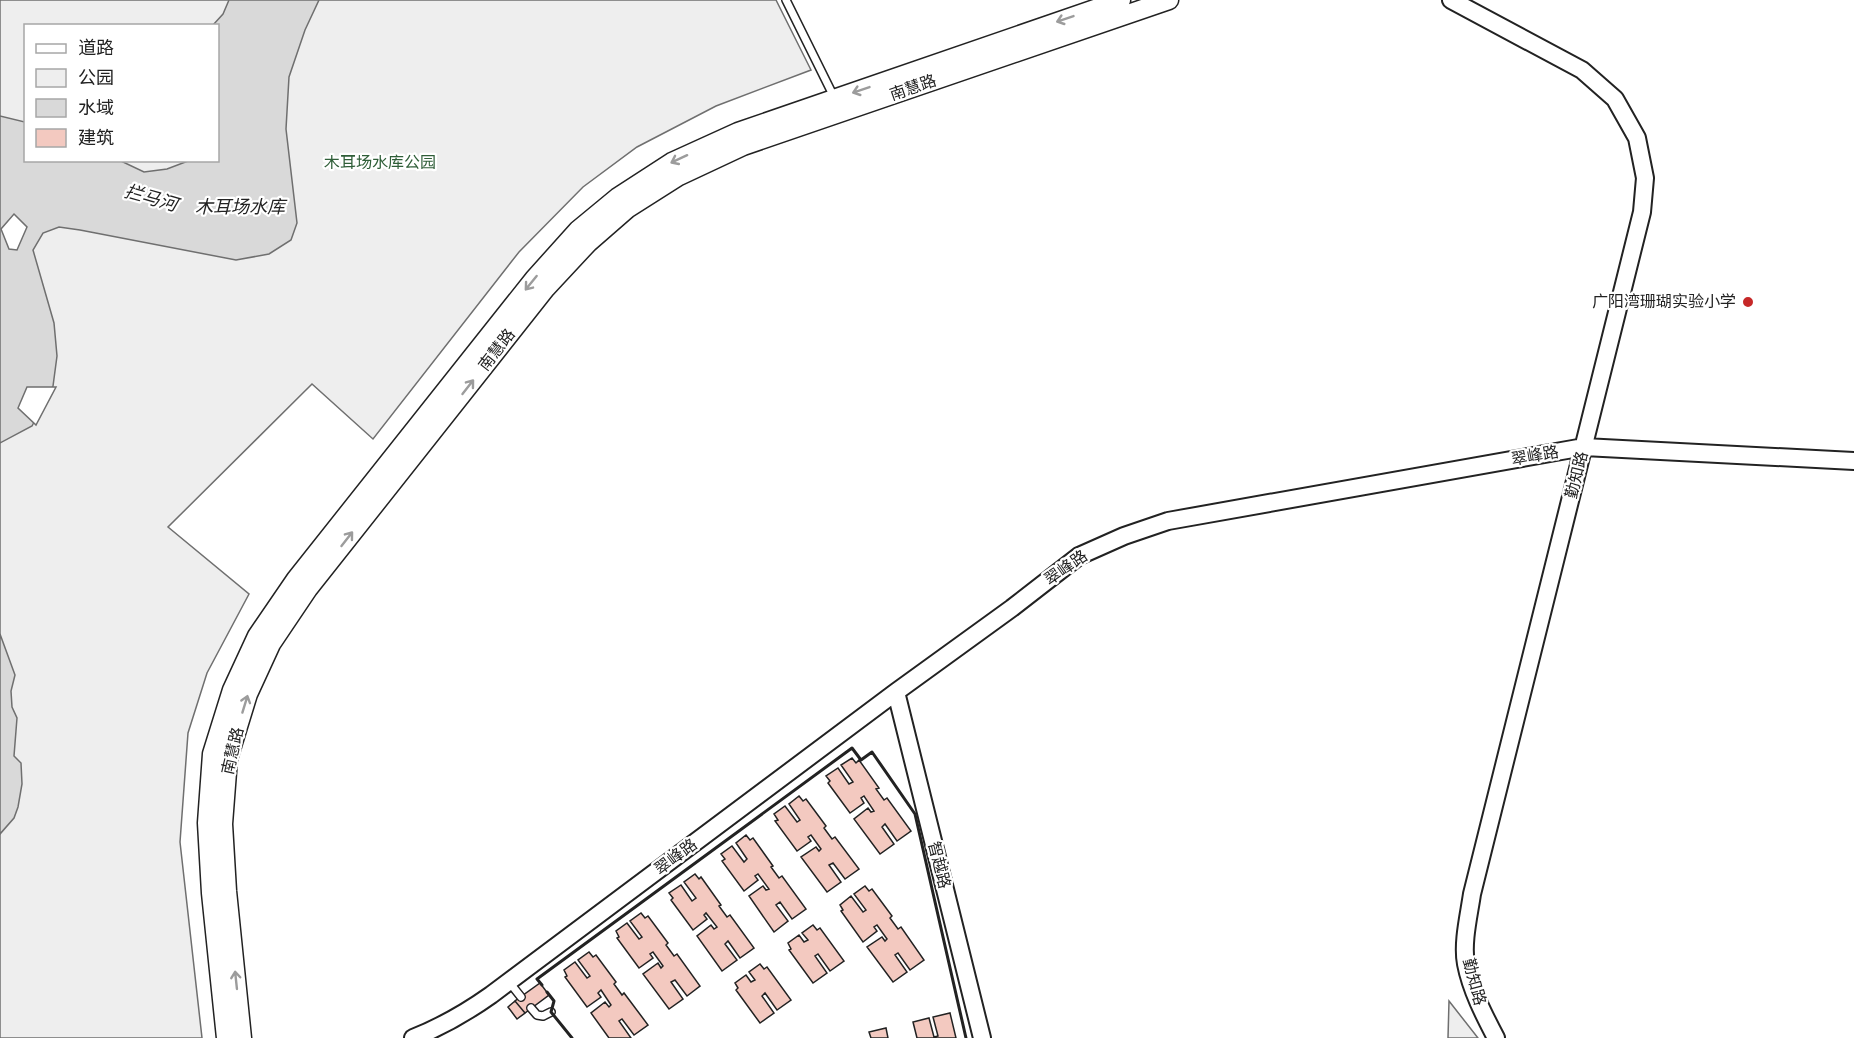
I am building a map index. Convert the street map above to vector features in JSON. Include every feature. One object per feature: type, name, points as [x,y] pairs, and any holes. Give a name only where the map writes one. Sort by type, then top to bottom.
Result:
[{"type":"main road","name":"南慧路","points":[[226,1038],[207,823],[212,754],[232,690],[257,636],[303,570],[534,279],[578,230],[618,197],[672,162],[738,132],[1120,0]]},
{"type":"main road","name":"南慧路","points":[[242,1038],[227,891],[223,824],[228,759],[248,694],[271,644],[308,589],[546,288],[588,243],[627,208],[679,176],[743,146],[1169,0]]},
{"type":"street","name":"勤知路","points":[[1451,0],[1582,70],[1615,99],[1637,138],[1645,178],[1642,212],[1472,894],[1467,929],[1466,963],[1482,1012],[1496,1038]]},
{"type":"street","name":"翠峰路","points":[[413,1038],[467,1012],[1079,556],[1124,536],[1168,521],[1584,447],[1854,461]]},
{"type":"street","name":"智越路","points":[[896,692],[982,1038]]},
{"type":"lane","points":[[786,0],[835,99]]},
{"type":"lane","points":[[509,982],[521,997]]},
{"type":"lane","points":[[531,1008],[537,1015],[543,1016],[551,1012]]},
{"type":"green space","name":"木耳场水库公园","points":[[0,0],[776,0],[811,70],[716,106],[637,147],[583,187],[519,252],[373,439],[312,384],[168,527],[249,594],[207,673],[188,733],[180,842],[202,1038],[0,1038]]},
{"type":"green space","points":[[1449,1001],[1478,1038],[1448,1038]]},
{"type":"water","name":"木耳场水库","points":[[229,0],[319,0],[305,30],[289,77],[286,129],[297,223],[291,240],[269,254],[236,260],[59,227],[43,233],[33,250],[54,323],[57,356],[53,386],[32,426],[0,443],[0,116],[24,122],[24,162],[123,162],[144,172],[167,169],[185,162],[219,162],[219,24],[214,24],[223,14]]},
{"type":"water","points":[[0,634],[15,675],[11,691],[12,707],[17,718],[14,756],[21,763],[22,784],[14,818],[0,834]]},
{"type":"pier","points":[[14,214],[27,227],[17,250],[9,249],[1,229]]},
{"type":"pier","points":[[27,387],[56,387],[36,425],[18,408]]},
{"type":"building","points":[[852,758],[856,763],[859,760],[879,788],[876,789],[884,800],[887,798],[911,831],[897,841],[885,824],[882,827],[894,844],[880,854],[854,819],[868,808],[871,812],[874,811],[864,796],[861,798],[864,803],[850,813],[828,783],[830,781],[826,776],[838,768],[849,784],[853,782],[841,765]]},
{"type":"building","points":[[799,796],[803,801],[806,799],[826,826],[824,828],[832,839],[835,837],[859,869],[845,879],[833,863],[829,865],[841,882],[827,892],[801,857],[816,847],[819,851],[821,849],[811,835],[808,837],[811,841],[797,851],[775,821],[778,820],[774,814],[785,806],[797,822],[800,820],[789,804]]},
{"type":"building","points":[[746,835],[750,840],[753,838],[779,878],[782,876],[806,909],[792,919],[780,902],[776,905],[788,921],[774,932],[749,896],[763,886],[766,890],[769,889],[758,874],[755,876],[758,880],[744,891],[722,861],[725,859],[721,854],[732,846],[744,862],[747,859],[736,843]]},
{"type":"building","points":[[695,874],[699,879],[701,877],[727,917],[730,915],[754,948],[740,958],[728,941],[725,944],[737,960],[722,971],[697,936],[711,925],[714,929],[717,927],[706,913],[704,915],[707,919],[693,930],[671,900],[673,898],[669,893],[681,885],[692,901],[696,898],[684,882]]},
{"type":"building","points":[[865,886],[869,891],[872,889],[892,916],[890,918],[898,929],[901,927],[924,960],[910,970],[898,953],[895,955],[907,972],[893,982],[867,947],[882,937],[885,941],[887,939],[877,925],[874,927],[877,931],[863,942],[841,911],[843,910],[840,905],[851,896],[863,912],[866,910],[854,894]]},
{"type":"building","points":[[641,913],[645,918],[648,916],[668,943],[666,945],[674,956],[677,954],[700,986],[687,996],[675,980],[671,982],[683,999],[669,1009],[643,974],[658,963],[661,968],[663,966],[653,952],[650,954],[653,958],[639,968],[617,938],[619,937],[616,931],[627,923],[639,939],[642,937],[630,921]]},
{"type":"building","points":[[813,925],[817,930],[820,928],[844,961],[830,971],[818,954],[815,956],[827,973],[813,983],[789,950],[791,949],[788,943],[799,935],[804,942],[808,940],[802,933]]},
{"type":"building","points":[[589,952],[593,957],[596,955],[616,982],[614,984],[622,995],[624,993],[648,1025],[634,1035],[622,1019],[619,1021],[631,1038],[609,1038],[591,1013],[605,1002],[609,1007],[611,1005],[601,990],[598,993],[601,997],[587,1007],[565,977],[567,976],[564,970],[575,962],[587,978],[590,976],[578,960]]},
{"type":"building","points":[[760,964],[764,969],[767,967],[791,1000],[777,1010],[765,993],[762,996],[774,1013],[760,1023],[736,990],[738,988],[735,983],[746,975],[751,982],[755,980],[749,972]]},
{"type":"building","points":[[540,983],[549,995],[525,1013],[515,1001]]},
{"type":"building","points":[[515,1001],[525,1013],[517,1019],[508,1007]]},
{"type":"building","points":[[950,1013],[956,1038],[917,1038],[913,1022],[929,1018],[934,1037],[938,1036],[933,1017]]},
{"type":"building","points":[[886,1028],[888,1038],[871,1038],[869,1032]]},
{"type":"wall","points":[[542,985],[537,979],[852,748],[861,760],[872,752],[915,814],[966,1038]]},
{"type":"wall","points":[[547,992],[554,1001],[551,1012],[572,1038]]},
{"type":"place","name":"广阳湾珊瑚实验小学","points":[[1748,302]]},
{"type":"water label","name":"拦马河","points":[[151,198]]}]
